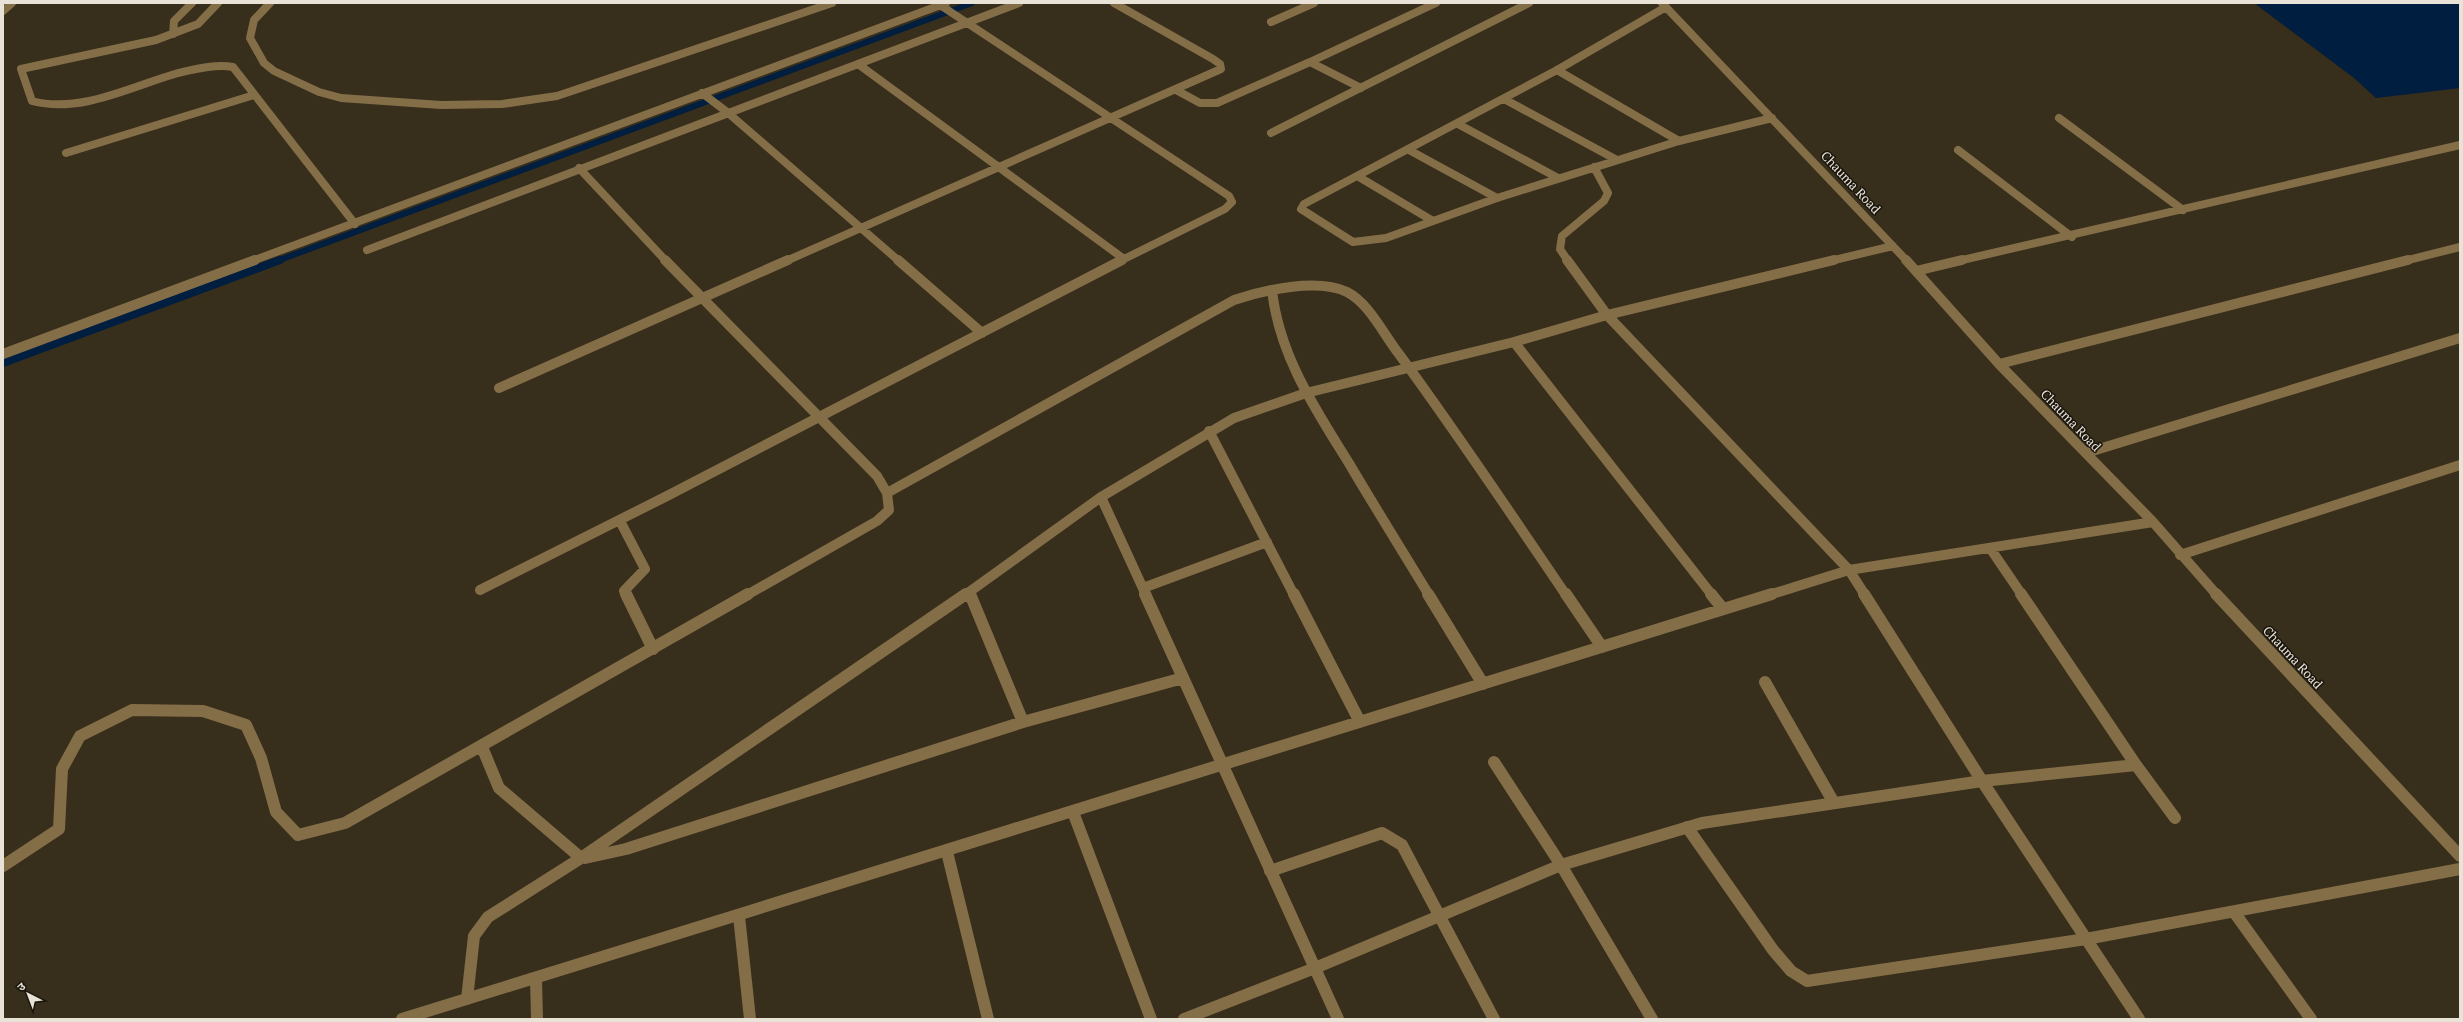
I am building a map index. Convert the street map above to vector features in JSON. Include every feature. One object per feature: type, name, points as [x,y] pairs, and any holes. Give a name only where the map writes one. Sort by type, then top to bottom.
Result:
[{"type":"street","points":[[3,11],[12,3]]},
{"type":"street","points":[[172,34],[174,21],[192,3]]},
{"type":"street","points":[[218,3],[198,24],[138,46],[21,69],[28,93],[32,101],[45,105],[62,106],[81,103],[192,70],[219,64],[229,64],[233,67],[355,224]]},
{"type":"street","points":[[270,3],[254,20],[250,38],[264,63],[274,70],[319,92],[341,98],[441,105],[502,104],[557,96],[832,3]]},
{"type":"street","points":[[367,250],[579,168],[1019,3]]},
{"type":"street","points":[[498,388],[862,229],[1221,69],[1220,64],[1114,3]]},
{"type":"street","points":[[1271,22],[1314,3]]},
{"type":"street","points":[[1176,90],[1200,102],[1217,103],[1310,62],[1436,3]]},
{"type":"street","points":[[1271,133],[1529,3]]},
{"type":"street","points":[[3,354],[943,4],[967,23],[1110,119],[1229,196],[1232,202],[1225,209],[1124,259],[620,521],[480,590]]},
{"type":"street","points":[[1664,5],[1557,70],[1359,177],[1304,204],[1301,209],[1353,242],[1365,242],[1386,238],[1433,220],[1558,178],[1679,141],[1772,118]]},
{"type":"street","name":"Chauma Road","points":[[1664,5],[1893,246],[1999,364],[2153,522],[2180,555],[2460,856]]},
{"type":"street","points":[[1310,62],[1361,88]]},
{"type":"street","points":[[858,64],[1124,259]]},
{"type":"street","points":[[1557,70],[1679,141]]},
{"type":"street","points":[[704,94],[728,112],[982,333]]},
{"type":"street","points":[[66,153],[254,95]]},
{"type":"street","points":[[1504,99],[1617,160]]},
{"type":"street","points":[[2059,118],[2183,210]]},
{"type":"street","points":[[1458,124],[1558,178]]},
{"type":"street","points":[[1916,271],[2072,237],[2460,145]]},
{"type":"street","points":[[1409,150],[1497,198]]},
{"type":"street","points":[[1958,150],[2072,237]]},
{"type":"street","points":[[1594,167],[1608,193],[1604,201],[1562,236],[1560,249],[1590,294],[1607,314],[1849,570],[1982,781],[2139,1019]]},
{"type":"street","points":[[3,866],[59,829],[62,769],[80,736],[132,710],[203,711],[246,725],[261,758],[276,812],[298,835],[345,823],[878,522],[889,510],[887,493],[877,476],[701,299],[579,168]]},
{"type":"street","points":[[1359,177],[1433,220]]},
{"type":"street","points":[[467,999],[474,936],[488,917],[581,858],[969,592],[1101,497],[1209,431],[1234,418],[1306,394],[1514,342],[1607,314],[1893,246]]},
{"type":"street","points":[[1999,364],[2460,247]]},
{"type":"street","points":[[887,493],[1234,300],[1252,293],[1272,290],[1332,287],[1355,297],[1409,368],[1602,647]]},
{"type":"street","points":[[1272,290],[1275,317],[1280,335],[1306,394],[1483,684]]},
{"type":"street","points":[[2086,453],[2308,383],[2460,338]]},
{"type":"street","points":[[1514,342],[1723,610]]},
{"type":"street","points":[[1209,431],[1360,722]]},
{"type":"street","points":[[2180,555],[2460,465]]},
{"type":"street","points":[[1101,497],[1338,1019]]},
{"type":"street","points":[[620,521],[645,569],[624,591],[653,649]]},
{"type":"street","points":[[402,1019],[947,852],[1849,570],[2153,522]]},
{"type":"street","points":[[1143,588],[1267,542]]},
{"type":"street","points":[[1990,548],[2136,765],[2175,818]]},
{"type":"street","points":[[969,592],[1023,722]]},
{"type":"street","points":[[581,858],[626,849],[1023,722],[1183,678]]},
{"type":"street","points":[[1765,682],[1834,803]]},
{"type":"street","points":[[482,746],[499,788],[581,858]]},
{"type":"street","points":[[1494,762],[1560,865],[1652,1019]]},
{"type":"street","points":[[1184,1019],[1315,968],[1560,865],[1687,827],[1982,781],[2136,765]]},
{"type":"street","points":[[1073,812],[1151,1019]]},
{"type":"street","points":[[1687,827],[1773,950],[1791,971],[1807,981],[2086,939],[2460,869]]},
{"type":"street","points":[[1270,871],[1382,834],[1392,837],[1402,846],[1494,1019]]},
{"type":"street","points":[[947,852],[988,1019]]},
{"type":"street","points":[[2234,912],[2310,1019]]},
{"type":"street","points":[[739,916],[750,1019]]},
{"type":"street","points":[[536,978],[537,1019]]},
{"type":"water","points":[[2254,3],[2460,3],[2460,88],[2376,98],[2354,78]]},
{"type":"waterway","points":[[277,261],[972,3]]},
{"type":"waterway","points":[[3,363],[280,260]]}]
